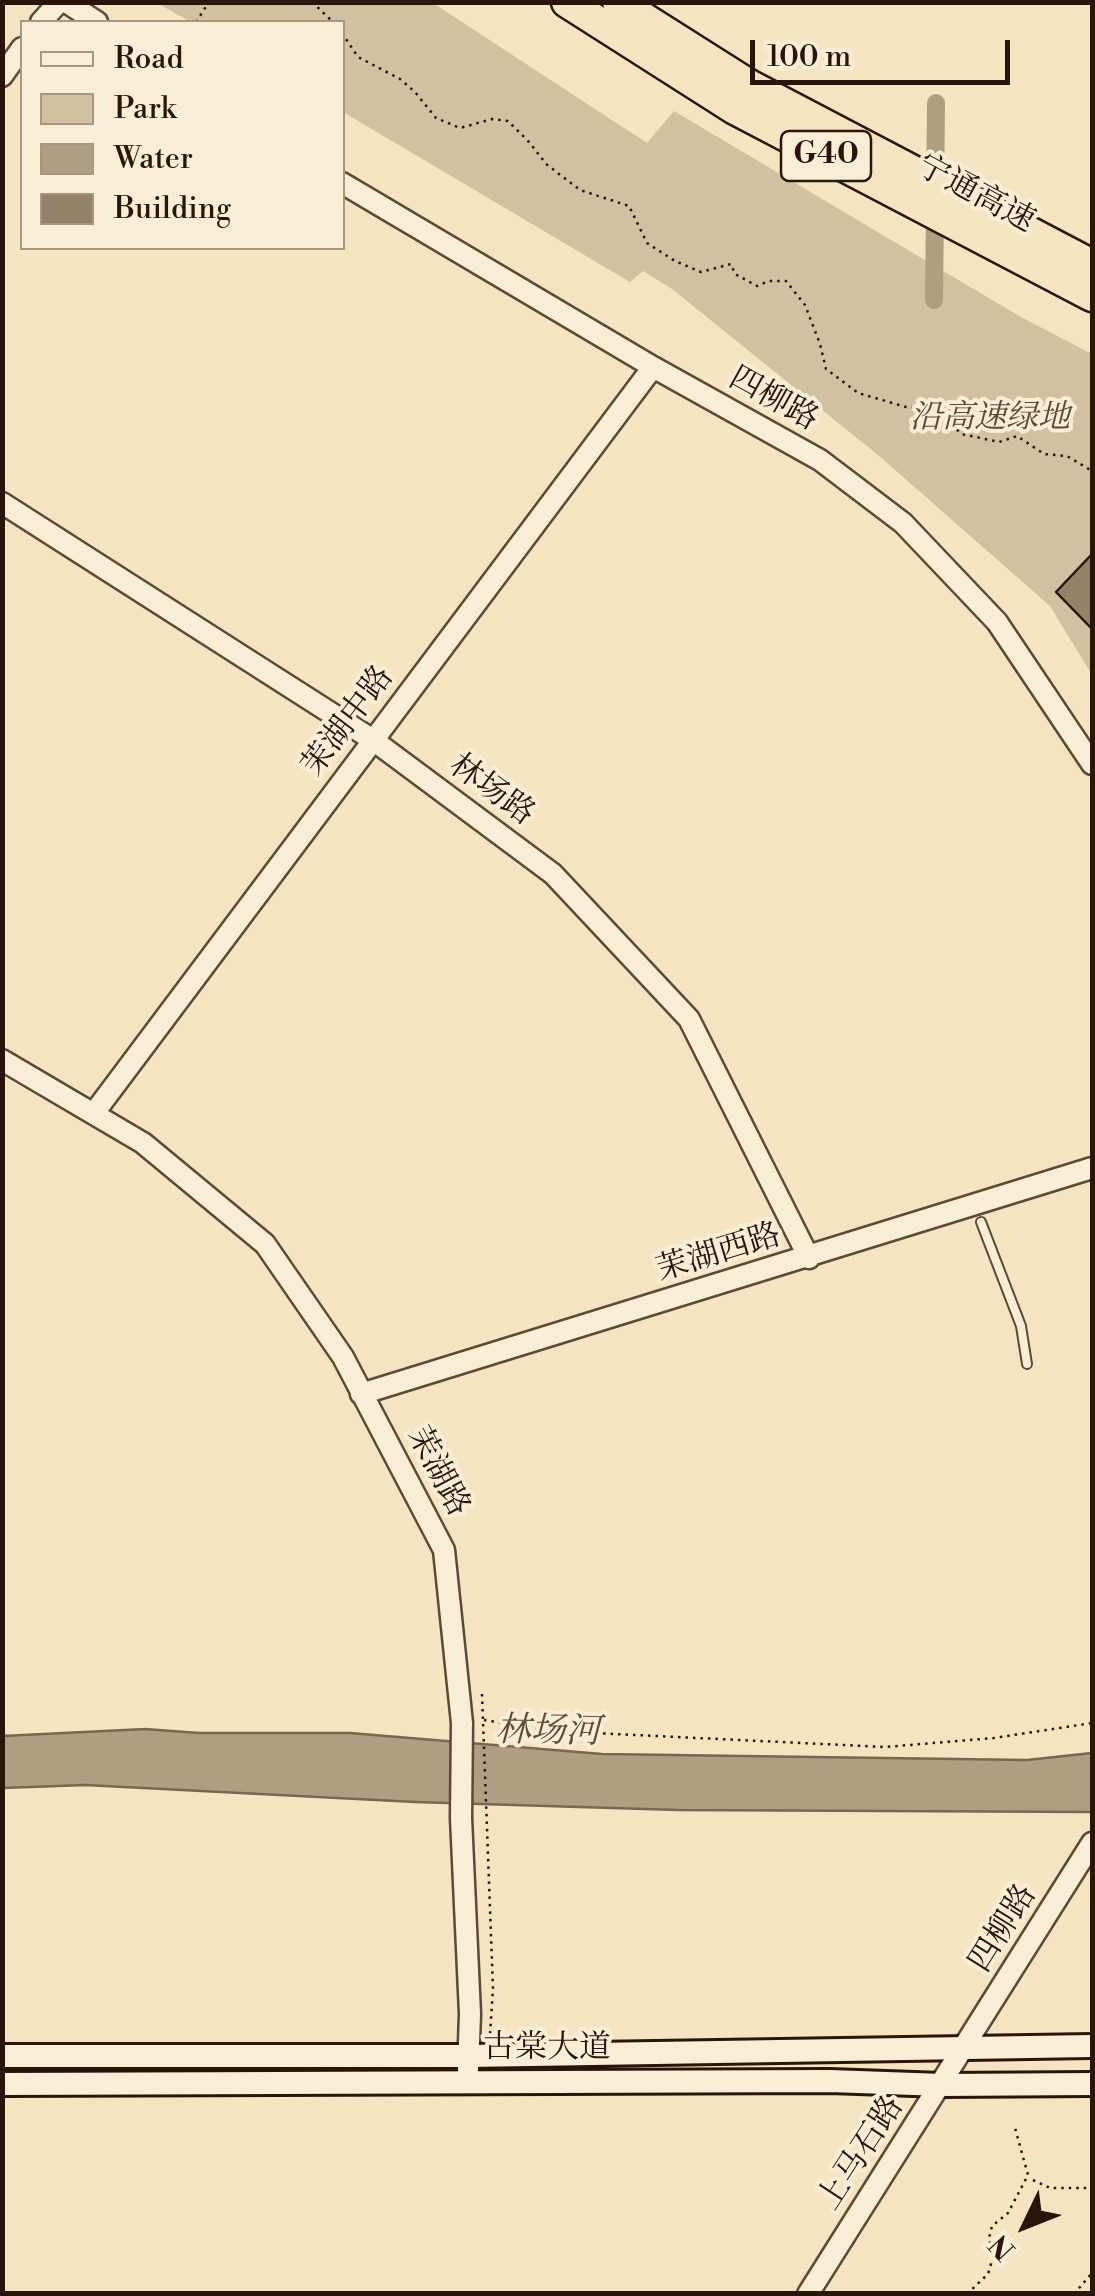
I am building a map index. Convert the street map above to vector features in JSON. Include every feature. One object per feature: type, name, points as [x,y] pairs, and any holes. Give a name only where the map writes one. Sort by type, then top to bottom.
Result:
[{"type":"highway","name":"宁通高速","points":[[567,2],[735,109],[1092,296]]},
{"type":"highway","name":"宁通高速","points":[[618,2],[749,85],[1092,265]]},
{"type":"main road","name":"古棠大道","points":[[2,2056],[468,2056],[1092,2046]]},
{"type":"main road","name":"古棠大道","points":[[2,2084],[1092,2084]]},
{"type":"street","points":[[43,20],[63,2],[93,20]]},
{"type":"street","points":[[2,76],[20,51]]},
{"type":"street","name":"四柳路","points":[[345,185],[653,367],[820,460],[903,523],[997,622],[1092,764]]},
{"type":"street","name":"茉湖中路","points":[[94,1113],[653,367]]},
{"type":"street","name":"林场路","points":[[2,502],[372,740],[553,874],[689,1019],[809,1258]]},
{"type":"street","name":"茉湖路","points":[[2,1060],[143,1143],[265,1244],[343,1358],[444,1550],[476,1724],[461,1818],[470,2014],[468,2082]]},
{"type":"street","name":"茉湖西路","points":[[361,1394],[1092,1168]]},
{"type":"street","name":"四柳路","points":[[966,2047],[1092,1843]]},
{"type":"street","name":"上马石路","points":[[808,2294],[966,2047]]},
{"type":"lane","points":[[981,1222],[1021,1326],[1028,1364]]},
{"type":"path","points":[[312,2],[330,20]]},
{"type":"path","points":[[345,38],[358,57],[416,92],[436,118],[460,128],[492,119],[508,120],[546,164],[580,190],[629,206],[648,243],[674,261],[701,272],[731,264],[735,274],[757,286],[768,281],[786,281],[804,304],[826,370],[858,392],[906,407],[934,410],[962,434],[999,442],[1017,436],[1044,454],[1067,456],[1092,471]]},
{"type":"path","points":[[482,1694],[476,1724],[485,1808],[493,1989],[490,2041]]},
{"type":"path","points":[[476,1724],[885,1747],[994,1738],[1092,1723]]},
{"type":"path","points":[[967,2294],[988,2274],[993,2257],[989,2238],[992,2226],[1016,2202],[1028,2175],[1015,2128]]},
{"type":"path","points":[[1034,2180],[1050,2188],[1092,2188]]},
{"type":"path","points":[[1074,2294],[1092,2273]]},
{"type":"green space","name":"沿高速绿地","points":[[157,3],[433,3],[647,143],[674,111],[1019,316],[1092,354],[1092,675],[1050,606],[878,455],[672,289],[643,271],[630,282],[345,113],[345,20],[187,20]]},
{"type":"water","points":[[145,1729],[350,1733],[602,1754],[1027,1760],[1092,1753],[1092,1812],[678,1810],[415,1802],[85,1785],[3,1788],[3,1736]]},
{"type":"building","points":[[1092,554],[1092,629],[1056,592]]},
{"type":"waterway","points":[[934,300],[936,103]]},
{"type":"water label","name":"林场河","points":[[548,1733]]}]
